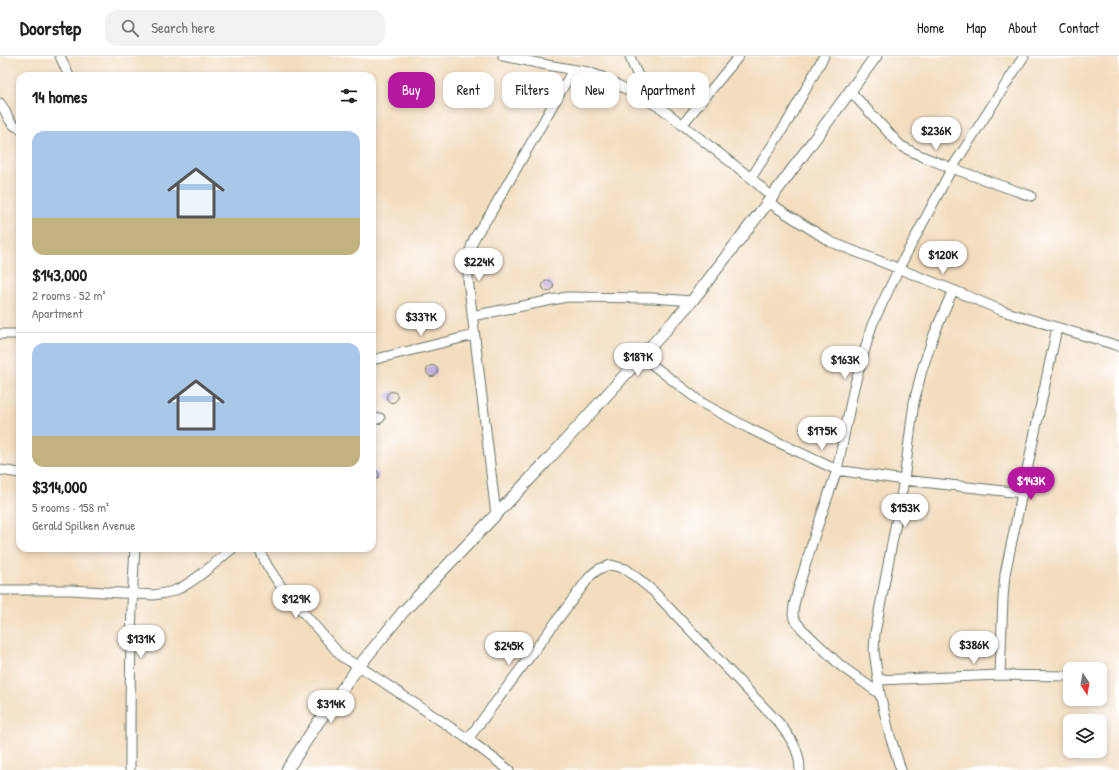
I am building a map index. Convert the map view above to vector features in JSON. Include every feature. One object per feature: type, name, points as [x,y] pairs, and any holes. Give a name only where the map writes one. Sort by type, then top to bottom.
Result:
[{"type":"street","points":[[60,56],[67,72]]},
{"type":"street","points":[[503,56],[522,58],[588,72],[602,77],[627,90]]},
{"type":"street","points":[[630,56],[631,62],[636,72]]},
{"type":"street","points":[[682,125],[739,56]]},
{"type":"street","points":[[752,178],[788,121],[824,56]]},
{"type":"street","points":[[287,770],[317,724],[359,666],[403,612],[546,462],[692,301],[770,200],[876,56]]},
{"type":"street","points":[[880,694],[841,666],[800,628],[794,619],[794,605],[815,534],[837,470],[854,387],[872,325],[899,268],[952,168],[1024,56]]},
{"type":"street","points":[[496,515],[468,279],[470,252],[474,239],[489,216],[573,70]]},
{"type":"street","points":[[850,91],[900,145],[915,154],[1031,196]]},
{"type":"street","points":[[0,103],[10,121],[16,127]]},
{"type":"street","points":[[661,108],[752,178],[770,200],[832,242],[1003,311],[1119,346]]},
{"type":"street","points":[[901,770],[890,736],[880,694],[874,651],[875,632],[904,480],[914,402],[922,370],[933,337],[953,290]]},
{"type":"street","points":[[472,316],[567,297],[638,298],[692,301]]},
{"type":"street","points":[[1000,675],[1005,574],[1057,328]]},
{"type":"street","points":[[0,334],[16,334]]},
{"type":"street","points":[[376,359],[474,335]]},
{"type":"street","points":[[641,356],[702,403],[750,429],[837,470],[904,480],[1022,493]]},
{"type":"street","points":[[0,470],[16,472]]},
{"type":"street","points":[[130,770],[132,593],[135,552]]},
{"type":"street","points":[[0,590],[71,590],[154,595],[177,590],[190,583],[228,552]]},
{"type":"street","points":[[260,552],[282,588],[342,657],[359,666],[468,739],[509,770]]},
{"type":"street","points":[[468,739],[591,575],[599,569],[612,565],[626,569],[653,590],[778,722],[790,736],[797,749],[800,770]]},
{"type":"street","points":[[878,680],[1000,675],[1063,676]]},
{"type":"building","points":[[548,280],[552,282],[554,286],[552,290],[548,292],[544,290],[542,286],[544,282]]},
{"type":"building","points":[[432,365],[436,367],[438,371],[436,375],[432,377],[428,375],[426,371],[428,367]]},
{"type":"building","points":[[392,391],[396,393],[398,397],[396,401],[392,403],[388,401],[386,397],[388,393]]},
{"type":"building","points":[[376,471],[379,474],[379,477],[376,480]]}]
